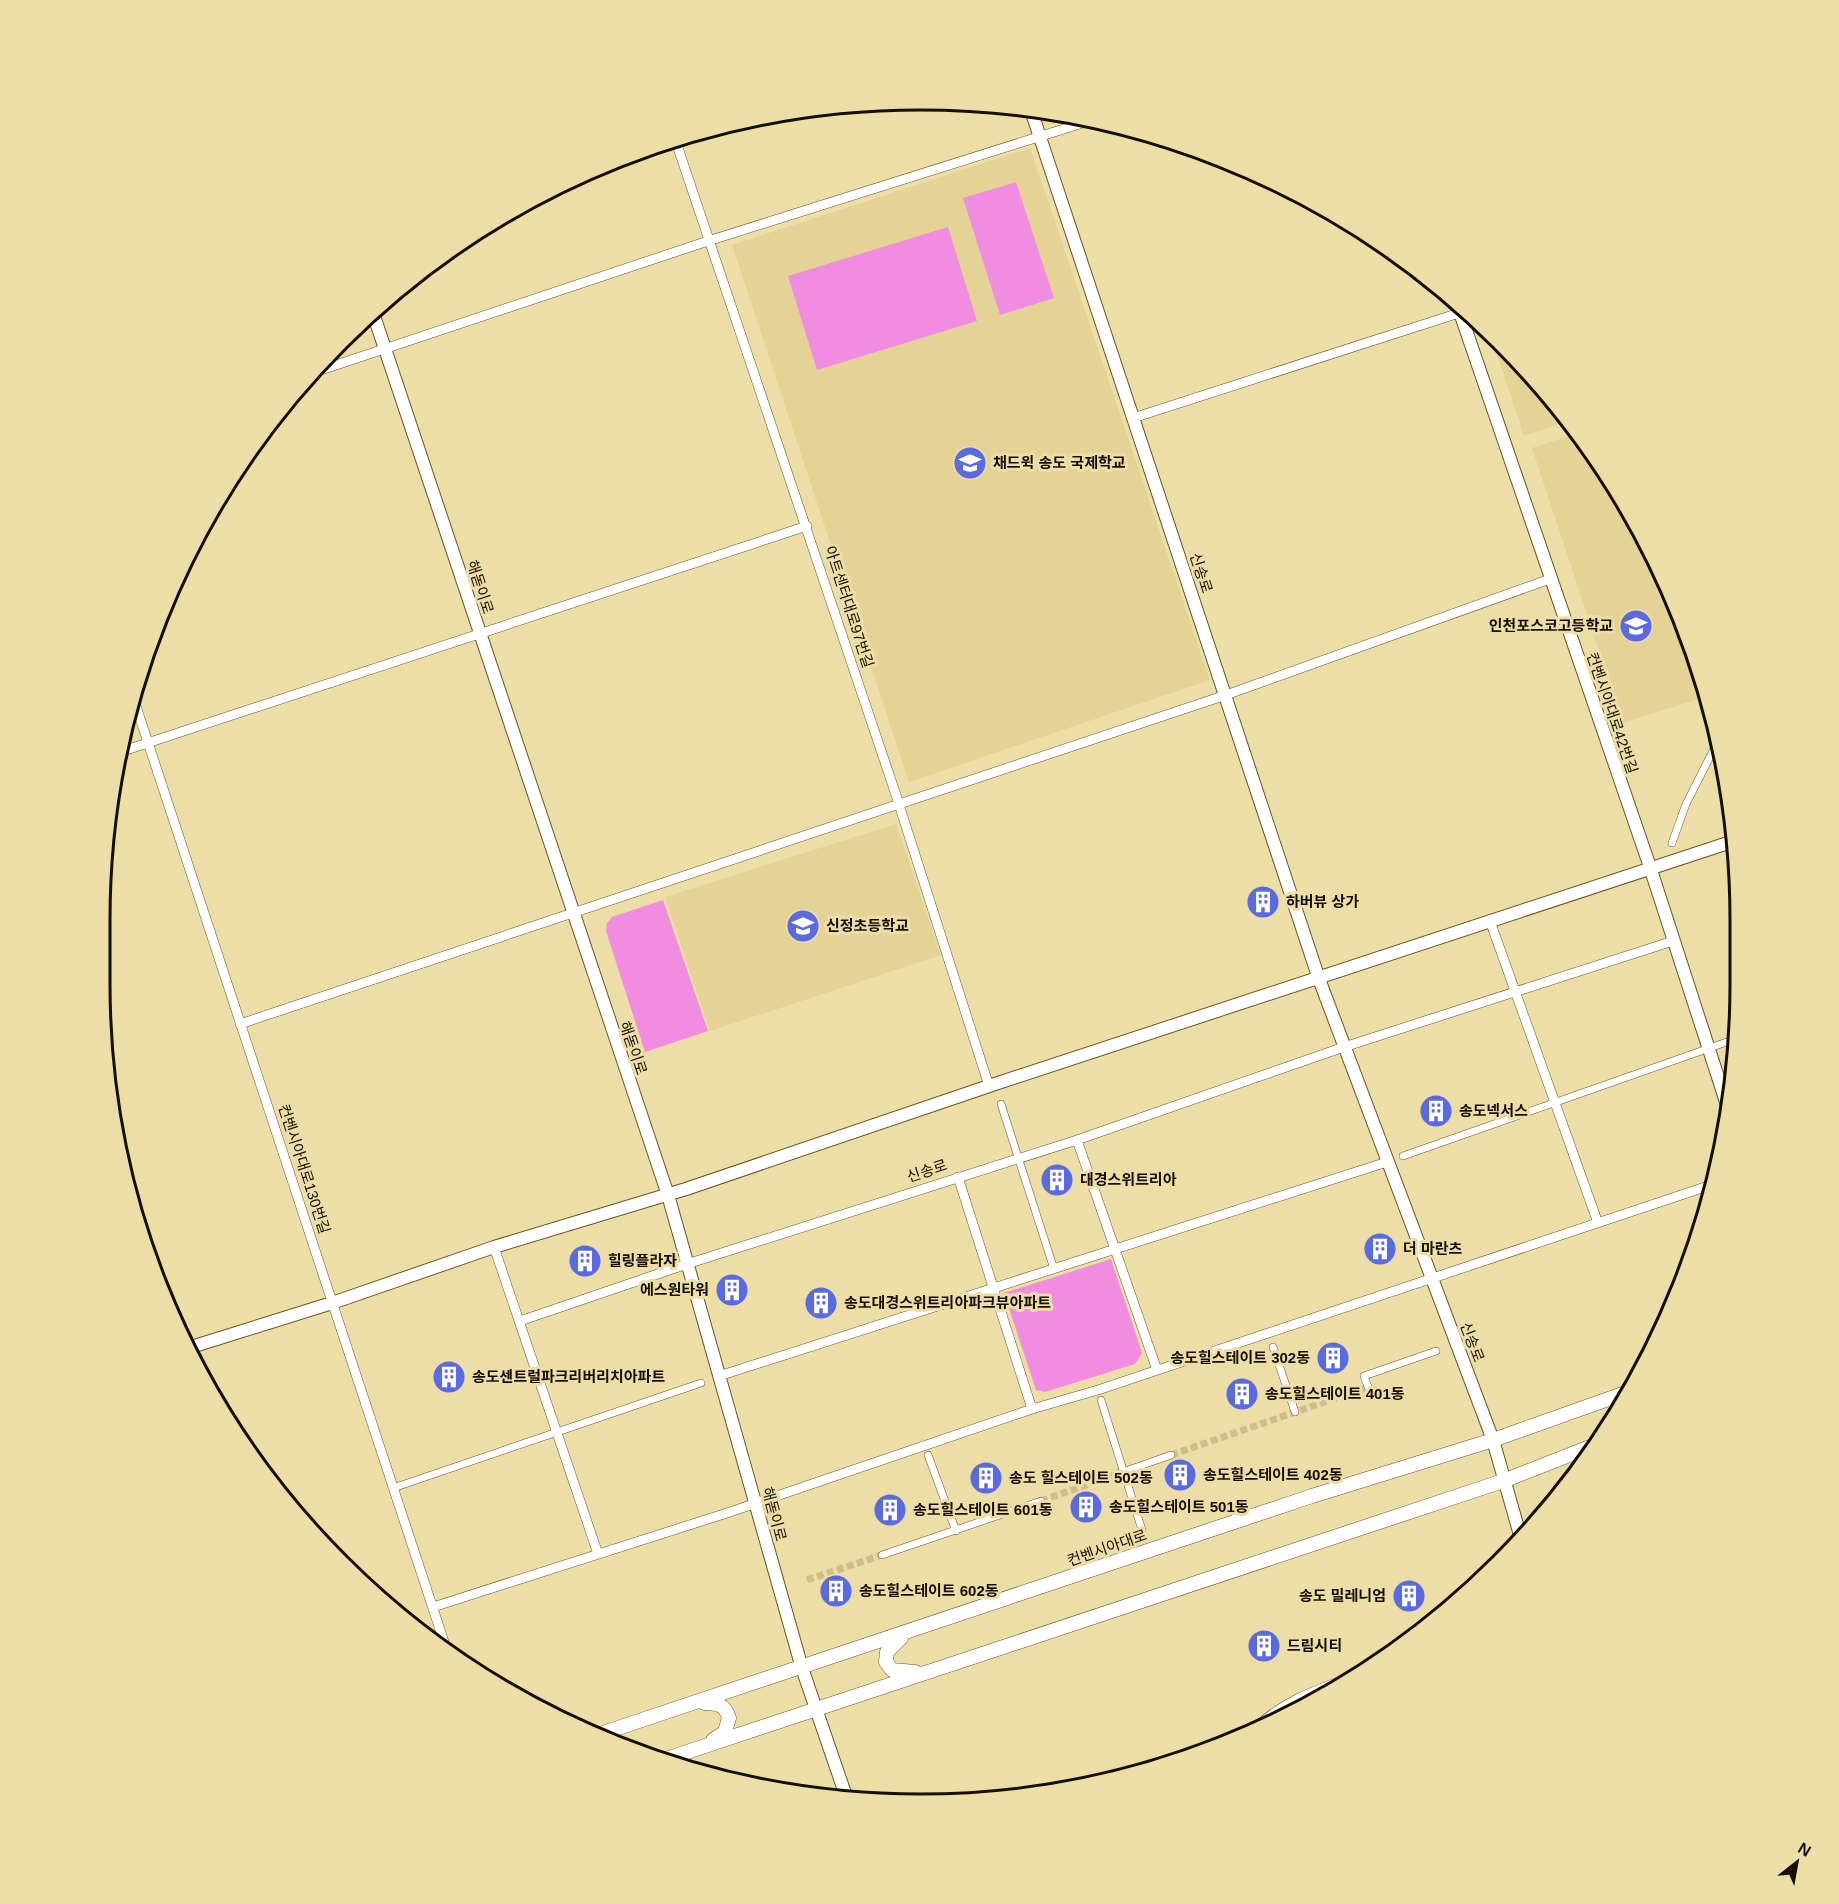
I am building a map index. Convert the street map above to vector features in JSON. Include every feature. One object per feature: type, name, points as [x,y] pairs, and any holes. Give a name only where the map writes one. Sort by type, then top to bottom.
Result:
[{"type":"main road","name":"컨벤시아대로","points":[[607,1732],[1301,1500],[1493,1440],[1617,1396]]},
{"type":"main road","points":[[674,1756],[1503,1481],[1583,1449]]},
{"type":"main road","points":[[915,1630],[894,1643],[885,1659],[892,1670],[926,1672]]},
{"type":"main road","points":[[689,1706],[716,1703],[727,1712],[729,1718],[725,1732],[707,1745]]},
{"type":"street","name":"신송로","points":[[1034,117],[1319,979],[1493,1440],[1518,1529]]},
{"type":"street","points":[[327,368],[708,242],[1075,125]]},
{"type":"street","name":"아트센터대로97번길","points":[[677,147],[899,803],[989,1086]]},
{"type":"street","points":[[1134,418],[1457,314]]},
{"type":"street","name":"컨벤시아대로42번길","points":[[1460,317],[1650,867],[1723,1092]]},
{"type":"street","name":"해돋이로","points":[[375,320],[668,1195],[802,1668],[844,1791]]},
{"type":"street","points":[[128,750],[807,526]]},
{"type":"street","points":[[240,1024],[1226,695],[1550,579]]},
{"type":"street","name":"컨벤시아대로130번길","points":[[137,710],[444,1640]]},
{"type":"street","points":[[1672,843],[1686,804],[1712,753]]},
{"type":"street","points":[[195,1346],[332,1303],[495,1247],[668,1195],[989,1086],[1319,979],[1650,867],[1726,844]]},
{"type":"street","points":[[1490,921],[1598,1223]]},
{"type":"street","points":[[1344,1047],[1673,941]]},
{"type":"street","points":[[1403,1156],[1728,1042]]},
{"type":"street","name":"신송로","points":[[520,1321],[687,1264],[1077,1140],[1344,1047]]},
{"type":"street","points":[[1001,1104],[1054,1269]]},
{"type":"street","points":[[1077,1140],[1157,1370]]},
{"type":"street","points":[[719,1376],[1387,1162]]},
{"type":"street","points":[[958,1177],[1032,1409]]},
{"type":"street","points":[[433,1607],[756,1504],[1032,1409],[1157,1370],[1704,1188]]},
{"type":"street","points":[[495,1247],[598,1554]]},
{"type":"street","points":[[1273,1347],[1295,1412]]},
{"type":"street","points":[[1368,1387],[1364,1376],[1436,1351]]},
{"type":"street","points":[[393,1488],[701,1383]]},
{"type":"street","points":[[1101,1400],[1142,1530]]},
{"type":"street","points":[[928,1455],[956,1531]]},
{"type":"street","points":[[1117,1474],[1171,1455]]},
{"type":"street","points":[[882,1555],[1041,1501]]},
{"type":"street","points":[[1267,1716],[1306,1693],[1320,1688]]},
{"type":"shaded area","name":"채드윅 송도 국제학교","points":[[1030,148],[1210,680],[909,782],[732,245]]},
{"type":"shaded area","points":[[1016,182],[1054,298],[1000,315],[963,198]]},
{"type":"shaded area","points":[[948,227],[977,321],[817,370],[788,276]]},
{"type":"shaded area","points":[[1496,351],[1560,424],[1524,436]]},
{"type":"shaded area","name":"인천포스코고등학교","points":[[1569,436],[1593,469],[1646,561],[1687,659],[1699,699],[1623,723],[1532,448]]},
{"type":"shaded area","name":"신정초등학교","points":[[896,824],[941,955],[710,1031],[665,897]]},
{"type":"shaded area","points":[[663,900],[708,1031],[645,1052],[606,931],[607,923],[612,917]]},
{"type":"shaded area","points":[[1111,1259],[1142,1353],[1135,1364],[1045,1392],[1036,1390],[1004,1293]]},
{"type":"tunnel","points":[[1171,1455],[1368,1387]]},
{"type":"tunnel","points":[[1041,1501],[1117,1474]]},
{"type":"tunnel","points":[[807,1580],[882,1555]]},
{"type":"place","name":"채드윅 송도 국제학교","points":[[970,463]]},
{"type":"place","name":"인천포스코고등학교","points":[[1636,626]]},
{"type":"place","name":"하버뷰 상가","points":[[1263,902]]},
{"type":"place","name":"신정초등학교","points":[[803,926]]},
{"type":"place","name":"송도넥서스","points":[[1436,1111]]},
{"type":"place","name":"대경스위트리아","points":[[1057,1180]]},
{"type":"place","name":"더 마란츠","points":[[1380,1249]]},
{"type":"place","name":"힐링플라자","points":[[585,1261]]},
{"type":"place","name":"에스원타워","points":[[732,1290]]},
{"type":"place","name":"송도대경스위트리아파크뷰아파트","points":[[821,1303]]},
{"type":"place","name":"송도힐스테이트 302동","points":[[1333,1358]]},
{"type":"place","name":"송도센트럴파크리버리치아파트","points":[[449,1377]]},
{"type":"place","name":"송도힐스테이트 401동","points":[[1242,1394]]},
{"type":"place","name":"송도힐스테이트 402동","points":[[1180,1475]]},
{"type":"place","name":"송도 힐스테이트 502동","points":[[986,1478]]},
{"type":"place","name":"송도힐스테이트 501동","points":[[1086,1507]]},
{"type":"place","name":"송도힐스테이트 601동","points":[[890,1510]]},
{"type":"place","name":"송도힐스테이트 602동","points":[[836,1591]]},
{"type":"place","name":"송도 밀레니엄","points":[[1409,1596]]},
{"type":"place","name":"드림시티","points":[[1264,1646]]}]
